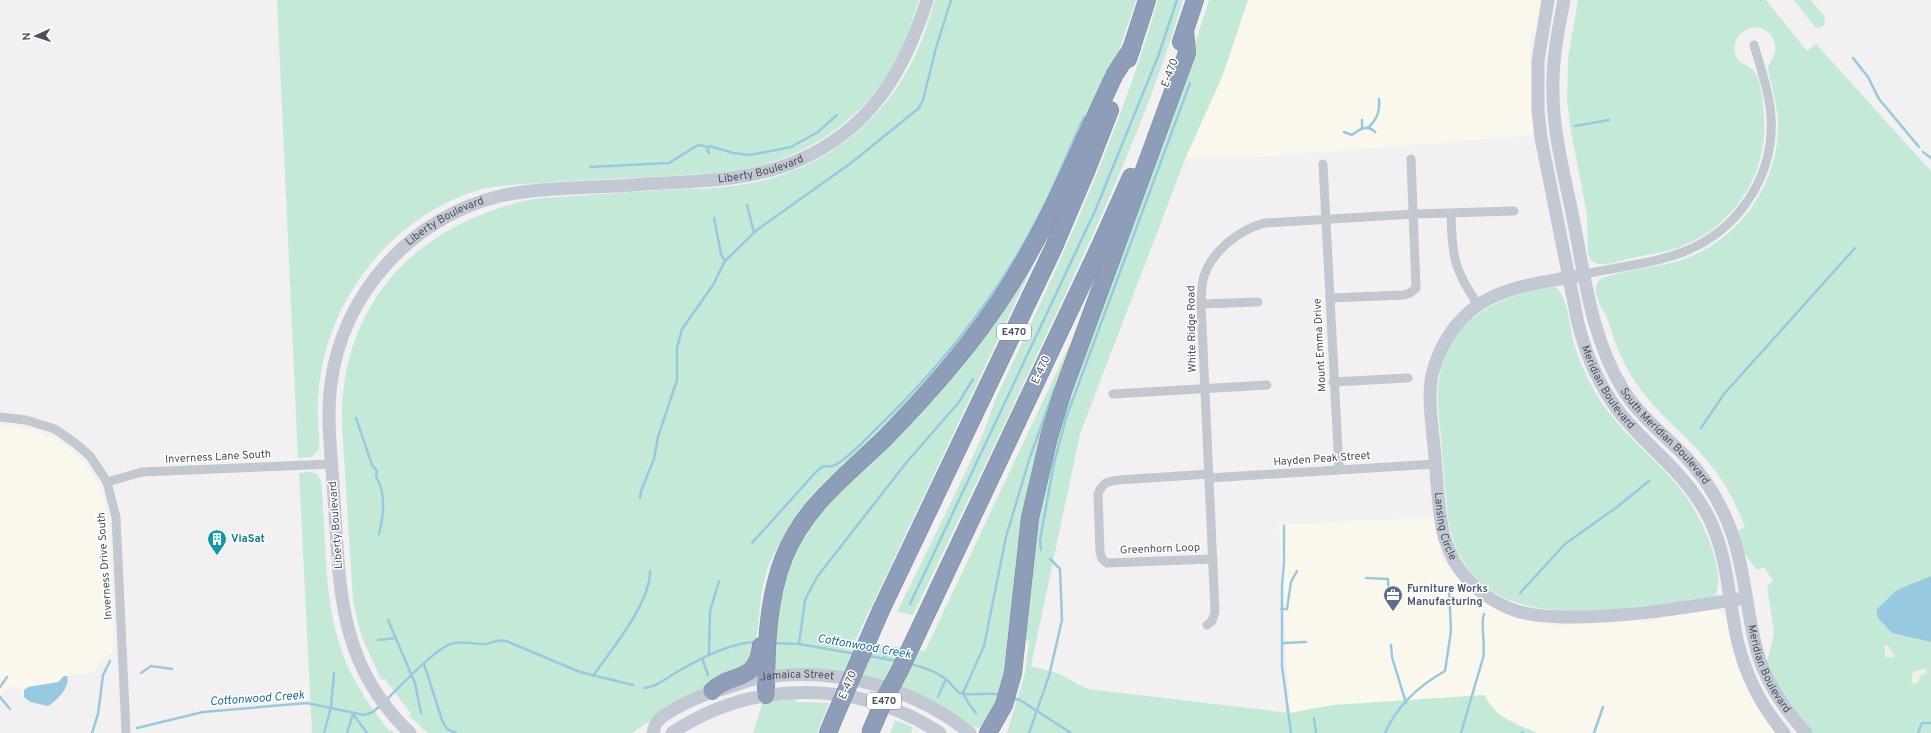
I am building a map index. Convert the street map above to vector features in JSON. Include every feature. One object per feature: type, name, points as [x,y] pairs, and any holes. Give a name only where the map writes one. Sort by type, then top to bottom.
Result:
[{"type":"highway","name":"E-470","points":[[828,733],[881,610],[1064,225],[1103,128],[1132,48],[1147,0]]},
{"type":"highway","name":"E-470","points":[[870,733],[885,698],[900,670],[1112,219],[1147,136],[1195,0]]},
{"type":"highway","points":[[988,733],[1000,719],[1012,678],[1028,529],[1049,437],[1063,391],[1187,53],[1185,30]]},
{"type":"highway","points":[[766,695],[766,677],[763,660],[767,617],[784,558],[801,525],[821,498],[882,440],[932,389],[965,349],[991,314],[1035,242],[1115,74],[1132,48]]},
{"type":"highway","points":[[712,691],[716,686],[747,673],[763,660]]},
{"type":"highway","points":[[881,733],[900,684],[900,670]]},
{"type":"main road","name":"Liberty Boulevard","points":[[410,733],[400,723],[373,688],[355,653],[343,610],[332,464],[330,392],[334,365],[343,335],[357,305],[370,284],[392,258],[414,238],[453,213],[502,196],[543,190],[737,178],[769,171],[804,158],[845,132],[865,115],[884,93],[908,53],[927,0]]},
{"type":"main road","name":"Meridian Boulevard","points":[[1548,0],[1539,50],[1537,100],[1541,138],[1582,339],[1598,378],[1620,412],[1677,471],[1697,497],[1710,521],[1721,550],[1737,639],[1748,674],[1766,709],[1784,733]]},
{"type":"main road","points":[[1564,0],[1554,60],[1553,109],[1557,138],[1585,274]]},
{"type":"main road","name":"Lansing Circle","points":[[1585,274],[1505,291],[1478,305],[1461,320],[1450,335],[1438,357],[1432,374],[1431,399],[1442,526],[1453,557],[1464,575],[1475,586],[1506,607],[1521,613],[1543,616],[1593,616],[1641,613],[1747,597]]},
{"type":"main road","name":"South Meridian Boulevard","points":[[1585,274],[1597,332],[1612,370],[1635,406],[1688,460],[1713,492],[1726,517],[1735,542],[1742,564],[1747,597]]},
{"type":"main road","name":"Meridian Boulevard","points":[[1747,597],[1755,643],[1765,672],[1781,703],[1806,733]]},
{"type":"main road","name":"Jamaica Street","points":[[653,733],[657,722],[662,718],[689,702],[712,691],[766,677],[820,675],[852,679],[879,685],[908,696],[928,705],[970,733]]},
{"type":"main road","name":"Jamaica Street","points":[[672,733],[716,709],[766,695],[813,692],[860,698],[901,712],[940,733]]},
{"type":"street","points":[[1585,274],[1667,257],[1691,249],[1722,230],[1746,204],[1756,188],[1764,170],[1771,130],[1768,96],[1754,45]]},
{"type":"street","points":[[1330,298],[1404,294],[1416,288],[1412,159]]},
{"type":"street","name":"Mount Emma Drive","points":[[1323,164],[1333,382],[1339,469]]},
{"type":"street","name":"White Ridge Road","points":[[1207,626],[1212,621],[1215,612],[1201,304],[1205,274],[1212,261],[1229,242],[1252,227],[1264,223],[1414,214],[1514,211]]},
{"type":"street","points":[[1451,214],[1452,243],[1455,263],[1463,283],[1478,305]]},
{"type":"street","points":[[1201,304],[1258,302]]},
{"type":"street","points":[[1333,382],[1408,378]]},
{"type":"street","points":[[1113,394],[1267,386]]},
{"type":"street","name":"Inverness Drive South","points":[[0,417],[26,420],[55,429],[76,443],[90,456],[107,482],[116,517],[126,733]]},
{"type":"street","name":"Inverness Lane South","points":[[107,482],[142,472],[332,464]]},
{"type":"street","name":"Hayden Peak Street","points":[[1209,476],[1436,464]]},
{"type":"street","name":"Greenhorn Loop","points":[[1209,476],[1119,480],[1105,483],[1101,487],[1098,494],[1100,552],[1102,559],[1107,563],[1213,559]]},
{"type":"shaded area","points":[[1248,0],[1543,0],[1537,29],[1531,36],[1530,66],[1532,71],[1536,135],[1258,157],[1186,157],[1222,77]]},
{"type":"shaded area","points":[[0,426],[26,428],[58,440],[67,446],[85,463],[98,483],[104,500],[108,522],[114,654],[108,654],[103,658],[95,672],[64,676],[58,682],[36,687],[30,686],[24,690],[12,685],[5,691],[0,692]]},
{"type":"shaded area","points":[[1435,517],[1442,561],[1450,565],[1518,618],[1551,623],[1553,626],[1565,626],[1573,623],[1641,620],[1643,623],[1657,621],[1663,617],[1715,609],[1721,610],[1729,623],[1778,733],[1537,733],[1496,713],[1490,706],[1485,695],[1333,705],[1290,713],[1279,525]]},
{"type":"green space","points":[[277,0],[919,0],[899,54],[882,84],[866,103],[848,120],[828,135],[806,148],[760,166],[735,171],[497,186],[479,190],[451,201],[424,216],[400,234],[378,255],[359,279],[344,305],[331,333],[320,376],[318,405],[319,449],[312,457],[298,458]]},
{"type":"green space","points":[[935,0],[1136,0],[1118,53],[1042,220],[974,330],[903,411],[827,479],[811,496],[776,550],[768,567],[762,590],[754,660],[668,709],[632,733],[428,733],[409,716],[411,714],[385,679],[382,680],[380,677],[361,635],[353,601],[342,425],[343,390],[350,356],[361,325],[377,297],[397,271],[421,249],[449,230],[481,215],[511,204],[542,198],[740,185],[777,176],[803,167],[827,154],[849,139],[869,121],[887,101],[903,78],[916,54]]},
{"type":"green space","points":[[1158,0],[1183,0],[1155,85],[1122,168],[998,438],[913,615],[897,612],[983,434],[997,396],[1064,250],[1106,152],[1125,102]]},
{"type":"green space","points":[[1209,0],[1248,0],[1222,77],[1186,157],[1080,434],[1031,666],[1060,674],[1087,689],[1290,713],[1333,705],[1485,695],[1494,710],[1500,715],[1537,733],[1007,733],[1025,673],[1029,641],[1025,640],[1037,521],[1051,450],[1174,110]]},
{"type":"green space","points":[[1578,0],[1766,0],[1807,51],[1816,44],[1931,171],[1931,733],[1813,733],[1808,728],[1776,683],[1767,662],[1774,633],[1767,586],[1773,581],[1764,567],[1757,570],[1744,553],[1737,531],[1745,527],[1739,511],[1723,482],[1705,458],[1652,404],[1632,377],[1616,344],[1608,321],[1597,297],[1596,287],[1602,278],[1672,263],[1703,251],[1722,238],[1738,223],[1752,206],[1764,187],[1772,166],[1777,144],[1778,121],[1768,68],[1775,52],[1774,41],[1767,32],[1757,27],[1746,30],[1741,34],[1737,39],[1735,46],[1736,57],[1738,60],[1752,68],[1760,86],[1764,118],[1764,138],[1760,161],[1754,176],[1747,190],[1728,216],[1703,236],[1683,246],[1616,262],[1597,264],[1591,261],[1588,255],[1587,215],[1571,131],[1567,101],[1568,59]]},
{"type":"green space","points":[[1794,0],[1811,0],[1825,17],[1824,25],[1820,28],[1815,27]]},
{"type":"green space","points":[[1045,240],[855,641],[925,651],[1069,346],[1075,347],[1053,407],[1008,666],[998,703],[983,726],[977,728],[969,725],[928,699],[775,672],[773,660],[781,589],[796,546],[840,487]]},
{"type":"green space","points":[[1556,287],[1561,293],[1567,308],[1573,340],[1578,356],[1598,398],[1617,423],[1672,479],[1688,500],[1702,524],[1716,561],[1718,577],[1717,595],[1694,601],[1619,609],[1587,611],[1555,610],[1525,605],[1498,595],[1475,577],[1458,552],[1448,518],[1438,408],[1439,379],[1445,358],[1454,340],[1466,325],[1480,313],[1497,303],[1516,296],[1535,290]]},
{"type":"green space","points":[[310,472],[317,474],[321,481],[329,591],[333,619],[340,645],[350,671],[364,695],[363,696],[389,731],[391,730],[394,733],[312,733],[299,473]]},
{"type":"green space","points":[[795,698],[796,702],[829,703],[817,733],[753,733],[763,701]]},
{"type":"green space","points":[[895,720],[913,727],[911,733],[890,733]]},
{"type":"sand","points":[[1885,645],[1889,646],[1891,652],[1895,655],[1894,658],[1885,657]]},
{"type":"sand","points":[[1923,669],[1927,670],[1926,674],[1920,676],[1918,682],[1914,684],[1911,683],[1913,672]]},
{"type":"water","points":[[1931,576],[1931,642],[1892,633],[1878,618],[1876,610],[1897,590]]},
{"type":"water","points":[[64,676],[67,676],[68,680],[65,689],[55,701],[48,706],[30,702],[24,697],[24,690],[28,687],[58,682]]},
{"type":"waterway","points":[[640,498],[641,491],[654,459],[658,437],[677,380],[677,348],[682,329],[713,285],[725,261],[758,229],[851,163],[919,108],[923,100],[936,48],[951,0]]},
{"type":"waterway","points":[[910,604],[1095,211],[1159,54],[1177,0]]},
{"type":"waterway","points":[[1853,58],[1868,77],[1879,99],[1919,147]]},
{"type":"waterway","points":[[1041,550],[1040,540],[1054,463],[1066,418],[1190,83]]},
{"type":"waterway","points":[[1368,128],[1374,122],[1377,115],[1379,99]]},
{"type":"waterway","points":[[709,153],[707,150],[710,146],[733,153],[750,155],[791,147],[818,132],[837,115]]},
{"type":"waterway","points":[[752,543],[816,472],[823,466],[830,466],[842,461],[901,405],[969,326],[1009,269],[1027,239],[1043,208],[1084,117]]},
{"type":"waterway","points":[[1362,120],[1362,128]]},
{"type":"waterway","points":[[1575,126],[1609,120]]},
{"type":"waterway","points":[[1344,132],[1352,135],[1364,128],[1369,128],[1375,132]]},
{"type":"waterway","points":[[590,167],[669,163],[698,145],[708,147]]},
{"type":"waterway","points":[[1923,152],[1931,158]]},
{"type":"waterway","points":[[747,205],[754,233]]},
{"type":"waterway","points":[[714,218],[721,254],[725,261]]},
{"type":"waterway","points":[[1701,428],[1724,394],[1855,248]]},
{"type":"waterway","points":[[799,644],[805,600],[817,577],[906,463],[959,402],[973,379]]},
{"type":"waterway","points":[[976,713],[963,693],[984,646],[1006,537],[1029,460],[1055,388]]},
{"type":"waterway","points":[[356,418],[372,465],[377,471],[376,476],[383,497],[383,512],[379,534]]},
{"type":"waterway","points":[[1520,593],[1565,544],[1617,507],[1649,481]]},
{"type":"waterway","points":[[1284,526],[1282,666],[1291,733]]},
{"type":"waterway","points":[[1029,733],[1049,676],[1062,620],[1060,569],[1050,559]]},
{"type":"waterway","points":[[593,676],[619,640],[637,611],[649,583],[650,571]]},
{"type":"waterway","points":[[1281,609],[1287,609],[1291,582],[1297,571]]},
{"type":"waterway","points":[[1366,578],[1388,579],[1389,596]]},
{"type":"waterway","points":[[709,655],[710,611],[719,581]]},
{"type":"waterway","points":[[1385,733],[1396,714],[1410,697],[1445,671],[1451,631],[1449,587]]},
{"type":"waterway","points":[[1461,733],[1484,653],[1484,614]]},
{"type":"waterway","points":[[388,620],[415,683],[421,713]]},
{"type":"waterway","points":[[378,640],[396,638]]},
{"type":"waterway","name":"Cottonwood Creek","points":[[386,700],[438,651],[458,642],[485,644],[506,641],[580,672],[633,685]]},
{"type":"waterway","name":"Cottonwood Creek","points":[[644,688],[656,684],[684,668],[726,648],[757,642]]},
{"type":"waterway","points":[[1282,643],[1306,642]]},
{"type":"waterway","name":"Cottonwood Creek","points":[[774,643],[799,644],[856,654]]},
{"type":"waterway","points":[[1391,645],[1392,657],[1406,703]]},
{"type":"waterway","name":"Cottonwood Creek","points":[[884,658],[887,651]]},
{"type":"waterway","name":"Cottonwood Creek","points":[[869,656],[897,661]]},
{"type":"waterway","points":[[702,658],[708,675]]},
{"type":"waterway","points":[[92,733],[98,714],[103,675],[110,661]]},
{"type":"waterway","points":[[424,664],[442,720],[447,729],[456,733]]},
{"type":"waterway","name":"Cottonwood Creek","points":[[910,664],[939,674],[960,693],[1001,695]]},
{"type":"waterway","points":[[141,673],[151,666],[172,669]]},
{"type":"waterway","name":"Cottonwood Creek","points":[[324,733],[331,707],[334,673]]},
{"type":"waterway","points":[[0,687],[7,677]]},
{"type":"waterway","points":[[938,697],[946,679]]},
{"type":"waterway","points":[[0,697],[10,709]]},
{"type":"waterway","name":"Cottonwood Creek","points":[[1012,698],[1020,700],[1071,733]]},
{"type":"waterway","name":"Cottonwood Creek","points":[[137,728],[203,712],[307,703],[364,715],[373,712],[381,705]]},
{"type":"waterway","points":[[1594,733],[1603,707]]},
{"type":"waterway","points":[[353,714],[367,733]]},
{"type":"waterway","points":[[347,733],[353,714]]},
{"type":"waterway","points":[[1314,718],[1316,733]]},
{"type":"waterway","name":"Cottonwood Creek","points":[[1918,733],[1922,723],[1931,723]]},
{"type":"place","name":"ViaSat","points":[[217,556]]},
{"type":"place","name":"Furniture Works Manufacturing","points":[[1393,612]]}]
